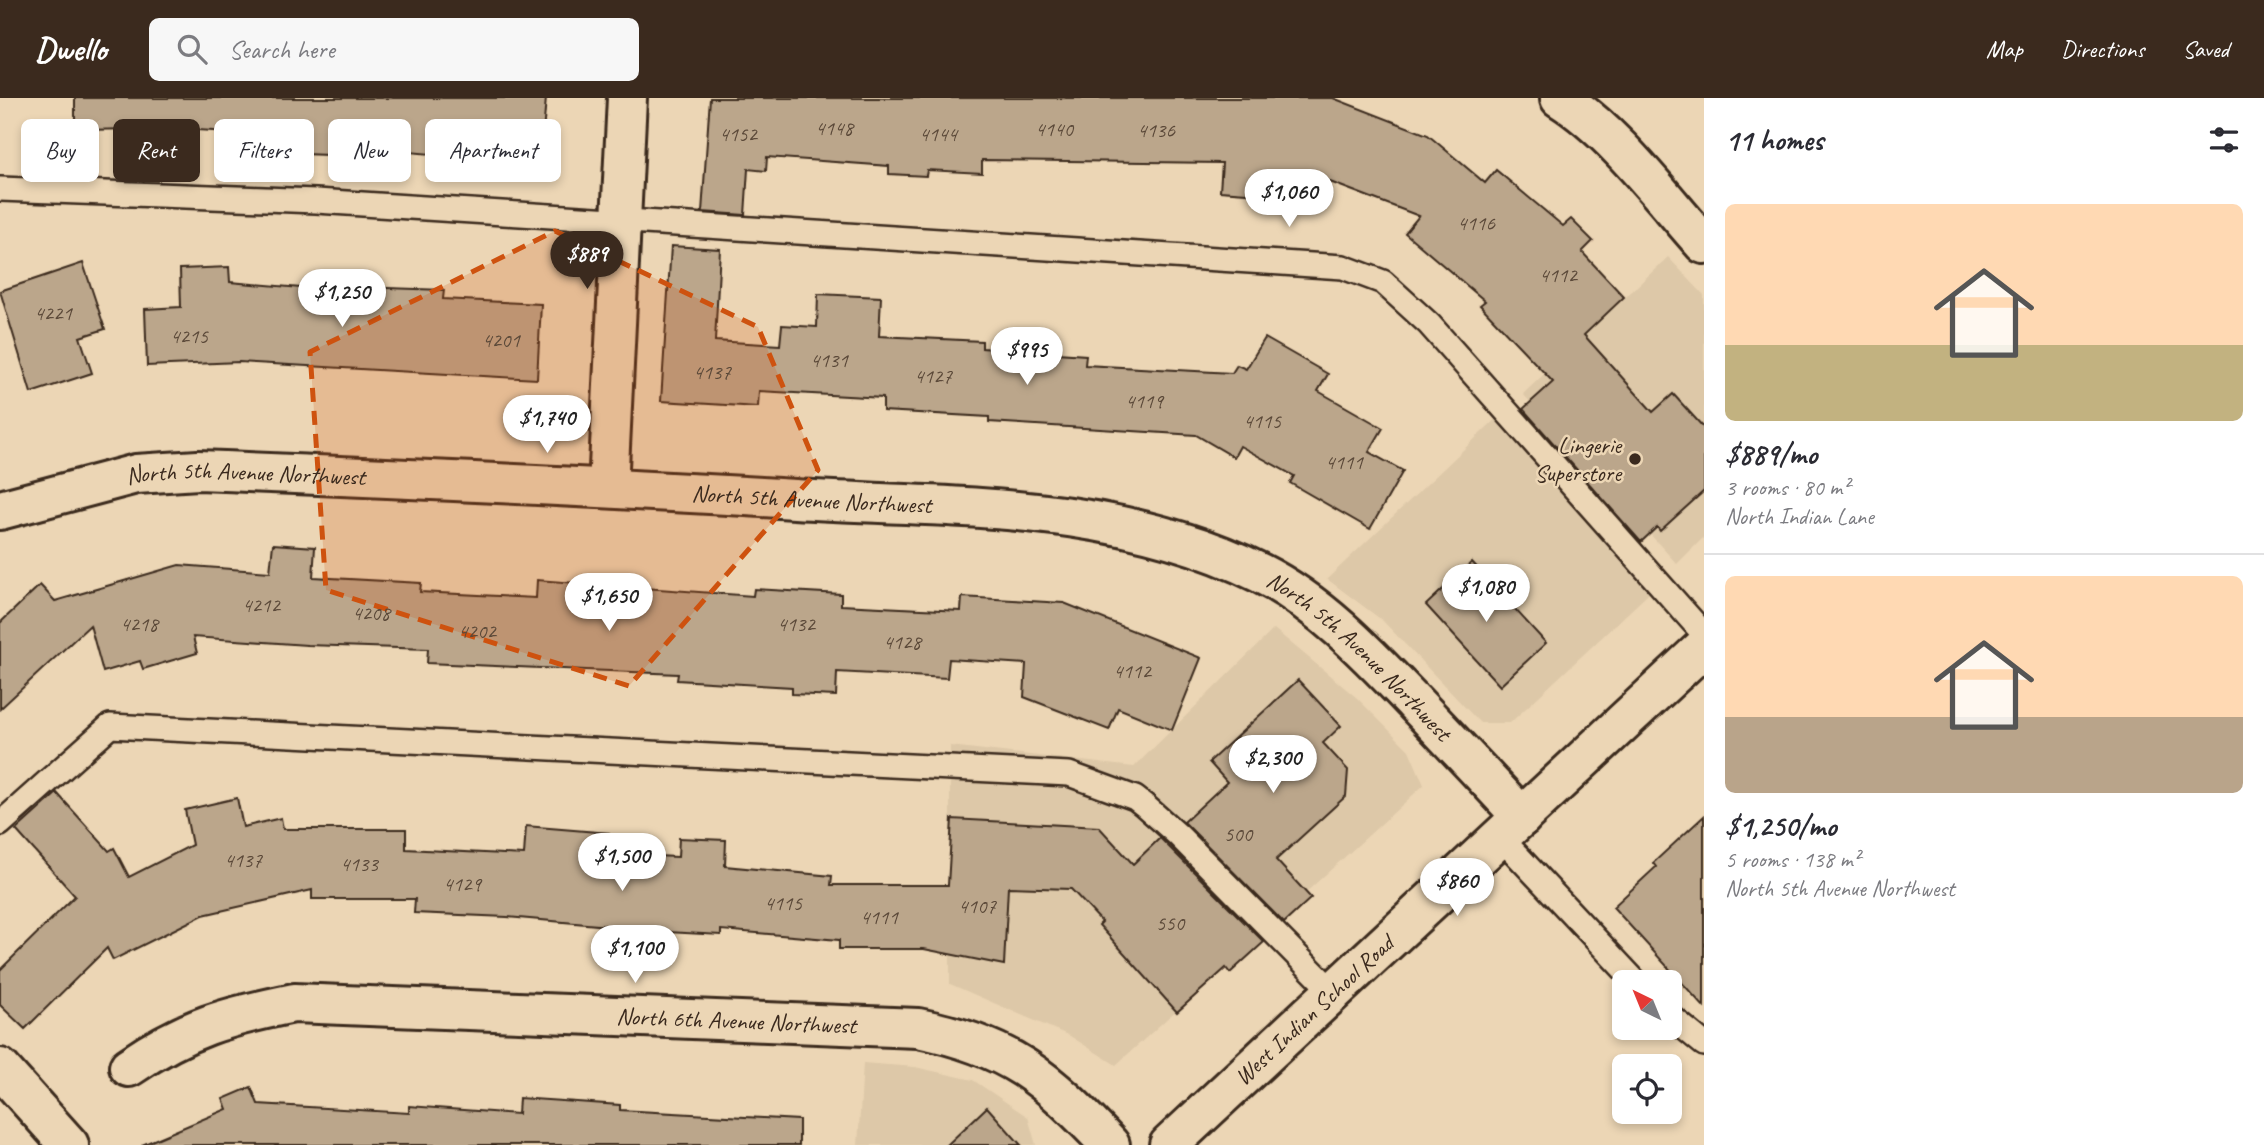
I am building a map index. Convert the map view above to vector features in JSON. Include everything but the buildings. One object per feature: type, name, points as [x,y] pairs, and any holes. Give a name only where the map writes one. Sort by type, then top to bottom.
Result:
[{"type":"street","points":[[608,488],[627,98]]},
{"type":"street","points":[[1560,98],[1578,109],[1625,156],[1704,244]]},
{"type":"street","name":"North 5th Avenue Northwest","points":[[0,510],[136,474],[198,470],[608,488],[1022,512],[1103,521],[1155,532],[1262,574],[1312,607],[1365,651],[1511,827]]},
{"type":"street","name":"West Indian School Road","points":[[1170,1145],[1704,648]]},
{"type":"street","name":"North 6th Avenue Northwest","points":[[129,1067],[168,1040],[226,1017],[294,1003],[905,1027],[962,1036],[1013,1058],[1068,1101],[1110,1145]]},
{"type":"street","points":[[0,1068],[69,1145]]},
{"type":"lane","points":[[0,189],[316,201],[1343,267],[1383,282],[1429,324],[1704,635]]},
{"type":"lane","points":[[0,824],[110,726],[1069,774],[1135,799],[1144,806],[1178,835],[1334,993]]},
{"type":"lane","points":[[1511,827],[1626,970]]},
{"type":"lane","points":[[1682,1026],[1704,1044]]},
{"type":"highlighted area","points":[[555,231],[758,327],[818,470],[629,686],[326,590],[310,352]]},
{"type":"shaded area","points":[[1668,257],[1704,295],[1704,537],[1677,564],[1523,394]]},
{"type":"shaded area","points":[[1501,414],[1661,582],[1510,723],[1480,723],[1383,621],[1327,579]]},
{"type":"shaded area","points":[[1274,629],[1357,698],[1409,750],[1424,785],[1116,1065],[1070,1036],[950,984],[950,746],[1134,767]]},
{"type":"shaded area","points":[[863,1063],[915,1067],[973,1080],[1028,1117],[1036,1145],[858,1145]]},
{"type":"place","name":"Lingerie Superstore","points":[[1635,459]]}]
